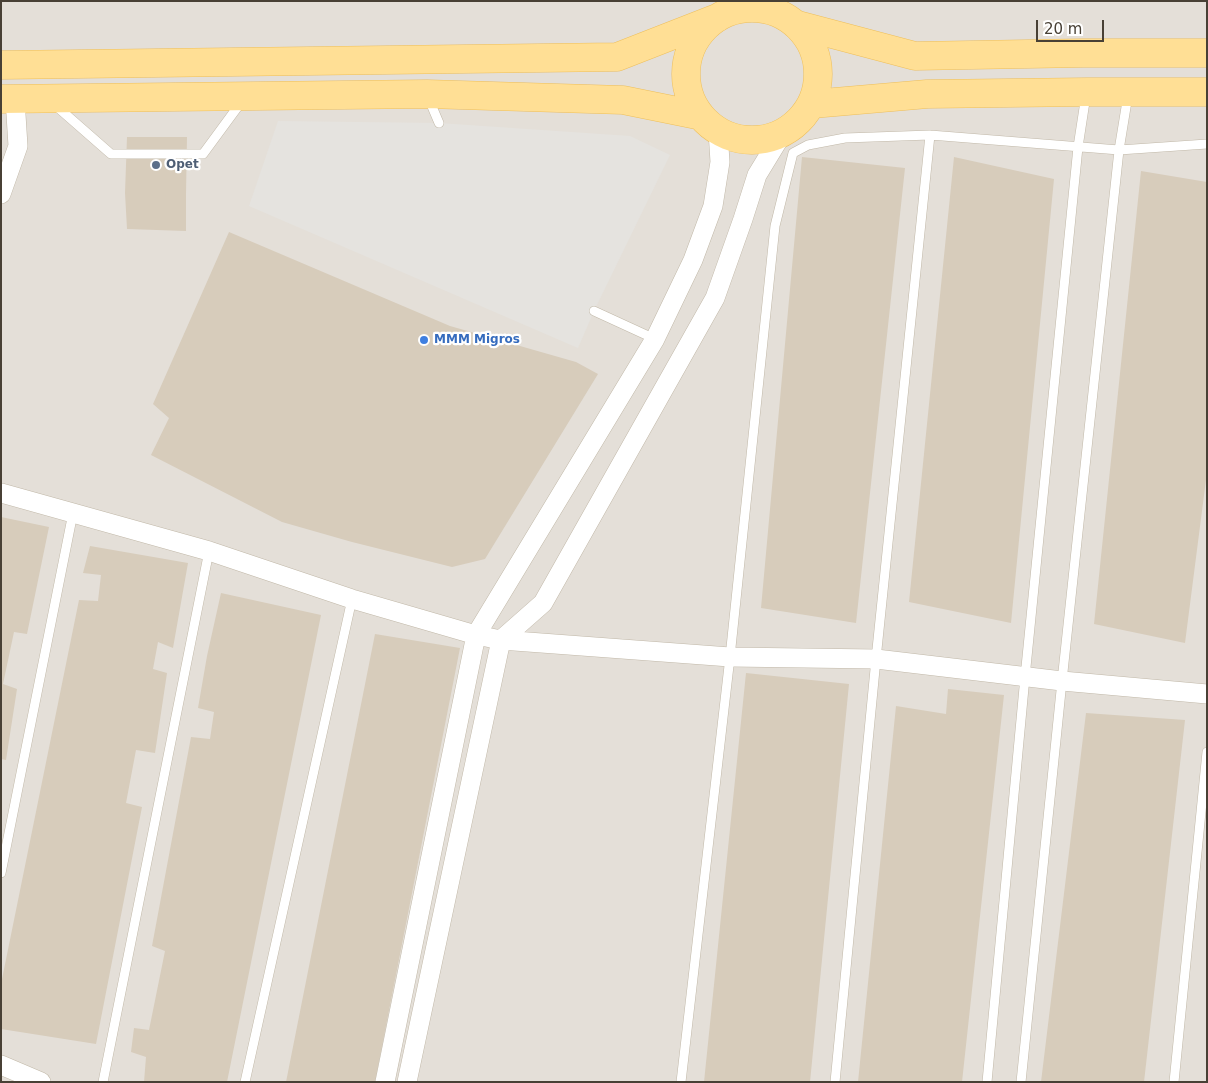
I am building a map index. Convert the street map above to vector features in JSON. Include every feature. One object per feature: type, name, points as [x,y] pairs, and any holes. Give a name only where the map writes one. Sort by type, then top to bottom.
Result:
[{"type":"main road","points":[[1,65],[617,57],[738,9],[759,8],[780,14],[798,26],[811,43],[818,63],[818,84],[812,104],[799,122],[782,134],[760,140],[738,139],[708,123],[623,100],[428,94],[8,99]]},
{"type":"main road","points":[[708,123],[690,97],[686,75],[689,53],[700,33],[717,18]]},
{"type":"main road","points":[[798,26],[915,56],[1207,53]]},
{"type":"main road","points":[[1083,53],[1086,92]]},
{"type":"main road","points":[[1086,92],[1095,81],[1106,74],[1123,69],[1144,67],[1207,68]]},
{"type":"main road","points":[[812,104],[926,94],[1207,92]]},
{"type":"street","points":[[1,194],[18,146],[8,99]]},
{"type":"street","points":[[385,1082],[476,634],[655,339],[693,260],[713,206],[720,162],[708,123]]},
{"type":"street","points":[[407,1082],[501,640],[543,603],[684,354],[715,298],[757,175],[782,134]]},
{"type":"street","points":[[655,339],[684,354]]},
{"type":"street","points":[[1,493],[209,551],[352,599],[501,640],[730,657],[876,659],[1062,681],[1207,694]]},
{"type":"street","points":[[1,1065],[41,1082]]},
{"type":"lane","points":[[987,1082],[1078,147],[1086,92]]},
{"type":"lane","points":[[1021,1082],[1119,150],[1128,93]]},
{"type":"lane","points":[[428,94],[439,122]]},
{"type":"lane","points":[[47,98],[112,154],[203,154],[245,96]]},
{"type":"lane","points":[[835,1082],[930,135]]},
{"type":"lane","points":[[681,1082],[730,657],[775,226],[793,153],[808,145],[845,138],[930,135],[1119,150],[1207,144]]},
{"type":"lane","points":[[594,311],[655,339]]},
{"type":"lane","points":[[1,873],[73,513]]},
{"type":"lane","points":[[103,1082],[209,551]]},
{"type":"lane","points":[[244,1082],[352,599]]},
{"type":"lane","points":[[1174,1082],[1207,752]]},
{"type":"shaded area","points":[[1,1],[1207,1],[1207,1082],[1,1082]]},
{"type":"shaded area","points":[[278,121],[439,123],[630,136],[670,155],[578,348],[249,206]]},
{"type":"building","points":[[127,137],[187,137],[186,231],[127,229],[125,193]]},
{"type":"building","points":[[802,157],[905,168],[856,623],[761,608]]},
{"type":"building","points":[[954,157],[1054,179],[1011,623],[909,602]]},
{"type":"building","points":[[1141,171],[1207,182],[1207,472],[1185,643],[1094,624]]},
{"type":"building","points":[[229,232],[450,326],[576,362],[598,374],[485,559],[452,567],[282,522],[151,455],[169,418],[153,404]]},
{"type":"building","points":[[1,517],[49,527],[27,634],[14,632],[3,684],[17,689],[6,760],[1,759]]},
{"type":"building","points":[[90,546],[188,563],[173,648],[158,642],[153,669],[167,673],[155,753],[136,750],[126,803],[142,807],[96,1044],[1,1029],[1,984],[79,600],[98,601],[101,575],[83,573]]},
{"type":"building","points":[[221,593],[321,615],[227,1082],[144,1082],[146,1057],[131,1052],[134,1028],[149,1030],[165,951],[152,946],[191,737],[210,739],[214,712],[198,708]]},
{"type":"building","points":[[375,634],[460,648],[375,1082],[286,1082]]},
{"type":"building","points":[[746,673],[849,684],[810,1082],[704,1082]]},
{"type":"building","points":[[948,689],[1004,695],[962,1082],[858,1082],[896,706],[946,714]]},
{"type":"building","points":[[1086,713],[1185,720],[1144,1082],[1041,1082]]},
{"type":"place","name":"Opet","points":[[156,165]]},
{"type":"place","name":"MMM Migros","points":[[424,340]]}]
